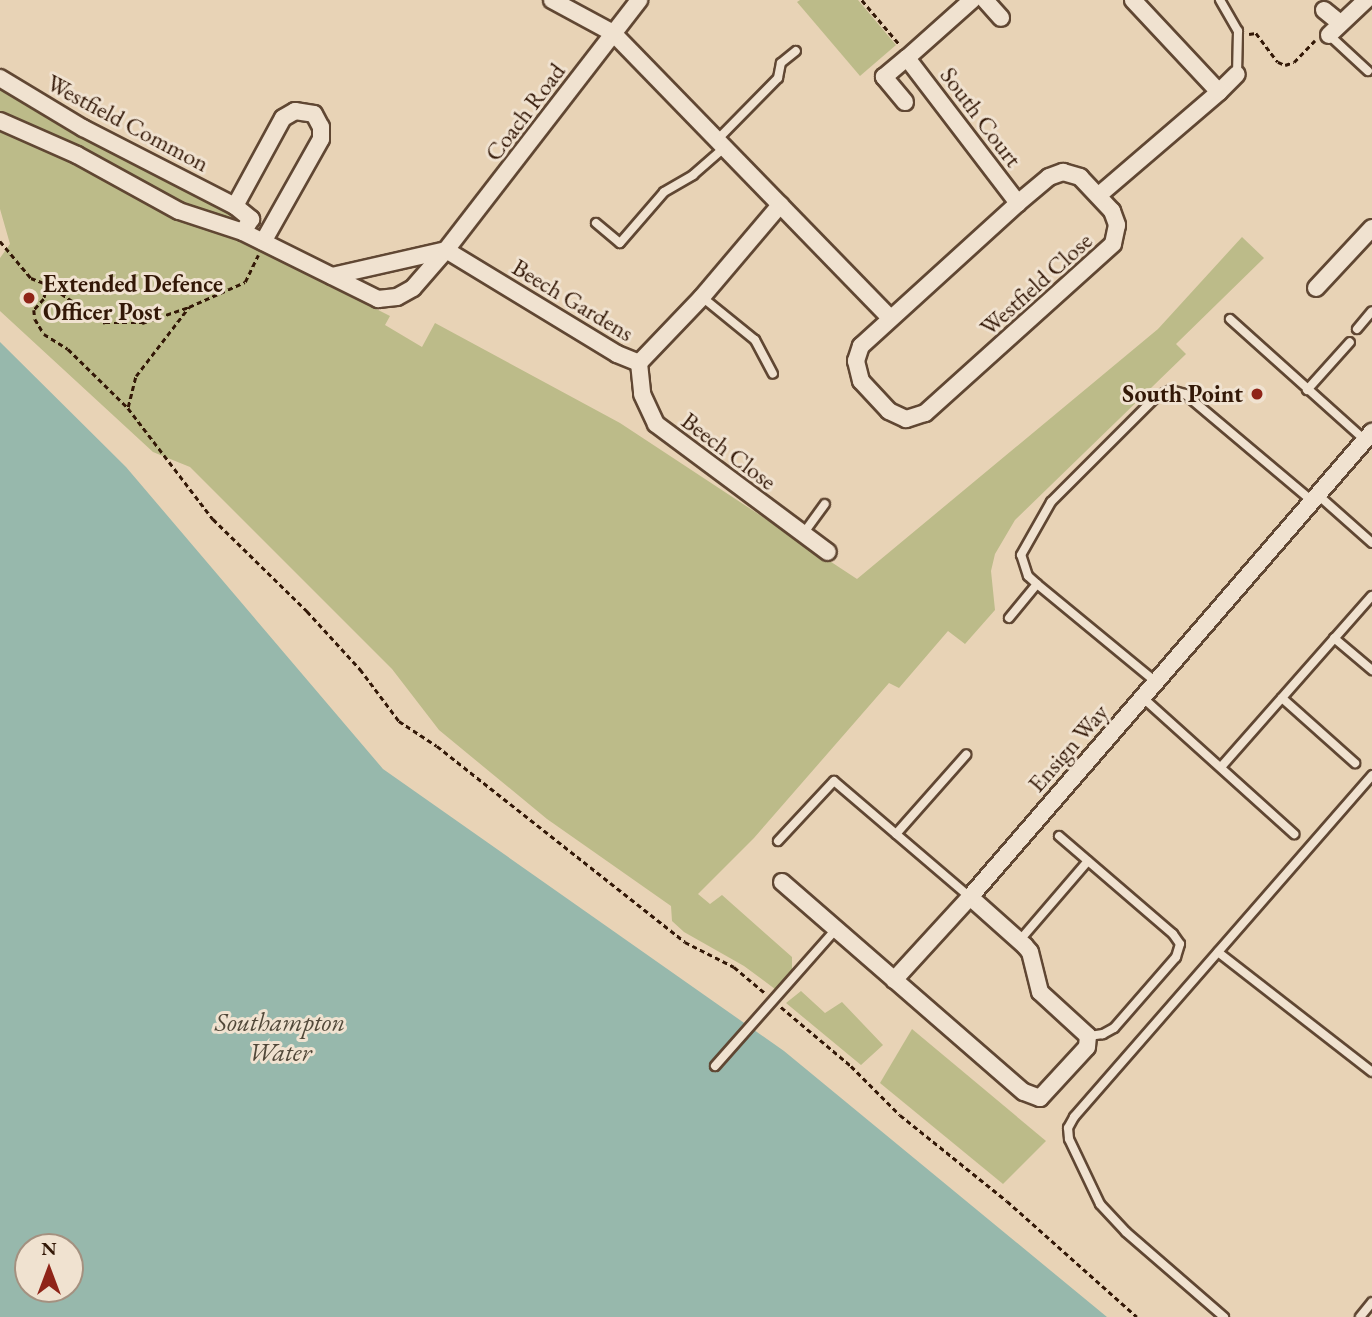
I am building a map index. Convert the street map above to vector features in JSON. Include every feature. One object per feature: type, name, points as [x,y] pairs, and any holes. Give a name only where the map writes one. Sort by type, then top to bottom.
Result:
[{"type":"street","points":[[552,0],[613,33],[889,317]]},
{"type":"street","name":"Coach Road","points":[[332,276],[378,299],[397,298],[413,288],[446,250],[639,0]]},
{"type":"street","name":"South Court","points":[[905,102],[884,77],[972,0]]},
{"type":"street","points":[[985,0],[1001,18]]},
{"type":"street","points":[[1133,0],[1219,92]]},
{"type":"street","points":[[1329,35],[1366,0]]},
{"type":"street","points":[[1324,10],[1340,23]]},
{"type":"street","name":"South Court","points":[[908,57],[1018,203]]},
{"type":"street","points":[[1099,195],[1237,74]]},
{"type":"street","name":"Westfield Common","points":[[0,78],[83,128],[235,206]]},
{"type":"street","points":[[243,232],[251,219],[235,206],[283,118],[295,111],[314,114],[321,127],[321,139],[264,242]]},
{"type":"street","points":[[0,121],[77,155],[179,211],[243,232],[332,276],[446,250]]},
{"type":"street","name":"Westfield Close","points":[[1063,172],[1080,177],[1099,195],[1116,218],[1116,238],[1110,248],[925,414],[915,418],[902,418],[889,411],[861,381],[856,368],[860,346],[1018,203],[1049,177],[1063,172]]},
{"type":"street","name":"Beech Gardens","points":[[446,250],[617,355],[639,363],[702,297],[780,205]]},
{"type":"street","points":[[1316,288],[1372,228]]},
{"type":"street","name":"Beech Close","points":[[639,363],[642,394],[656,424],[828,552]]},
{"type":"street","name":"Ensign Way","points":[[894,980],[970,897],[1368,436]]},
{"type":"street","points":[[782,882],[1034,1098],[1040,1098],[1087,1047],[1088,1036],[1040,992],[1030,951],[970,897]]},
{"type":"lane","points":[[1220,0],[1238,31],[1237,74]]},
{"type":"lane","points":[[1329,35],[1368,71]]},
{"type":"lane","points":[[596,223],[620,243],[664,192],[694,175],[778,78],[782,63],[796,51]]},
{"type":"lane","points":[[702,297],[755,340],[773,374]]},
{"type":"lane","points":[[1357,329],[1372,311]]},
{"type":"lane","points":[[1230,319],[1307,390],[1368,436]]},
{"type":"lane","points":[[1307,390],[1350,342]]},
{"type":"lane","points":[[1156,682],[1028,576],[1021,555],[1051,502],[1156,397],[1171,390],[1185,394],[1372,543]]},
{"type":"lane","points":[[803,534],[825,504]]},
{"type":"lane","points":[[1009,618],[1038,584]]},
{"type":"lane","points":[[1221,767],[1372,596]]},
{"type":"lane","points":[[1334,638],[1372,670]]},
{"type":"lane","points":[[1142,698],[1293,834]]},
{"type":"lane","points":[[1282,698],[1356,763]]},
{"type":"lane","points":[[896,834],[966,754]]},
{"type":"lane","points":[[1224,1317],[1126,1232],[1100,1204],[1068,1133],[1074,1117],[1372,775]]},
{"type":"lane","points":[[778,841],[834,781],[970,897]]},
{"type":"lane","points":[[1059,836],[1173,934],[1180,944],[1176,957],[1114,1028],[1088,1036]]},
{"type":"lane","points":[[1020,940],[1088,861]]},
{"type":"lane","points":[[715,1066],[836,929]]},
{"type":"lane","points":[[1218,952],[1372,1072]]},
{"type":"lane","points":[[1360,1317],[1372,1302]]},
{"type":"path","points":[[862,0],[908,57]]},
{"type":"path","points":[[1246,42],[1248,36],[1256,33],[1278,62],[1284,65],[1294,62],[1318,37],[1329,35]]},
{"type":"path","points":[[0,241],[32,278],[47,284],[105,323],[142,323],[189,307],[245,282],[264,242]]},
{"type":"path","points":[[47,284],[44,299],[34,310],[35,319],[44,334],[68,349],[128,408],[213,519],[316,621],[360,669],[400,721],[437,746],[685,942],[734,967],[766,994]]},
{"type":"path","points":[[128,408],[136,376],[189,307]]},
{"type":"path","points":[[776,1003],[851,1066],[900,1115],[1007,1201],[1137,1317]]},
{"type":"shaded area","points":[[858,0],[896,45],[860,76],[797,2]]},
{"type":"shaded area","points":[[0,83],[236,213],[244,238],[264,252],[390,316],[385,325],[422,347],[435,323],[620,423],[857,579],[1158,329],[1242,237],[1264,258],[1176,344],[1186,354],[1015,520],[995,554],[991,571],[995,610],[965,644],[948,631],[899,688],[889,683],[754,838],[698,894],[710,904],[722,895],[792,957],[792,970],[775,989],[744,966],[684,932],[672,921],[671,906],[547,819],[439,730],[392,669],[190,467],[153,452],[0,311],[0,258],[10,244],[0,209]]},
{"type":"shaded area","points":[[801,991],[825,1013],[842,1002],[883,1045],[861,1065],[786,1003]]},
{"type":"shaded area","points":[[912,1029],[1046,1141],[1003,1184],[880,1083]]},
{"type":"water","name":"Southampton Water","points":[[0,342],[126,467],[383,769],[784,1051],[1107,1317],[0,1317]]},
{"type":"place","name":"Extended Defence Officer Post","points":[[29,298]]},
{"type":"place","name":"South Point","points":[[1257,394]]}]
